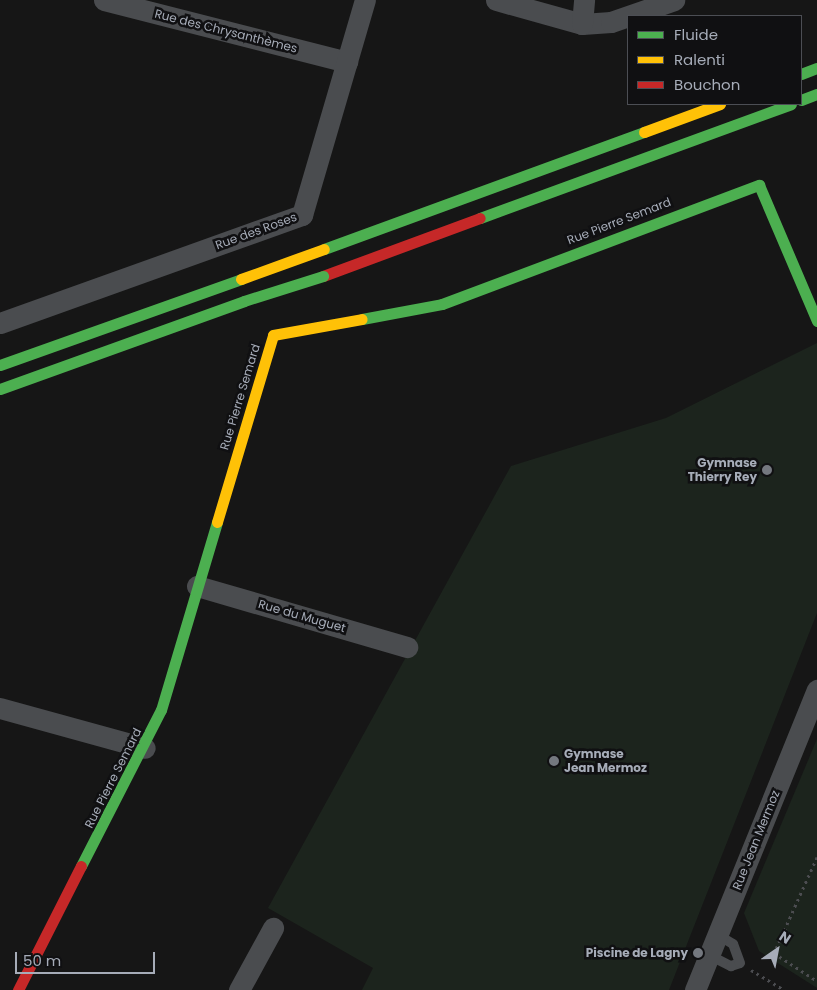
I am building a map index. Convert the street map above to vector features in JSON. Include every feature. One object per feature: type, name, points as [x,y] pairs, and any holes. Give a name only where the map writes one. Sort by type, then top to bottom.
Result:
[{"type":"main road","points":[[802,74],[817,68]]},
{"type":"main road","points":[[802,100],[817,94]]},
{"type":"main road","points":[[0,365],[717,105]]},
{"type":"main road","points":[[0,389],[244,301],[323,276],[788,105]]},
{"type":"main road","name":"Rue Pierre Semard","points":[[18,990],[145,748],[161,710],[274,335],[442,304],[759,185],[817,321]]},
{"type":"street","name":"Rue des Chrysanthèmes","points":[[104,0],[347,62]]},
{"type":"street","name":"Rue des Roses","points":[[0,323],[302,215],[365,0]]},
{"type":"street","points":[[496,0],[582,24],[610,22],[627,16]]},
{"type":"street","points":[[582,24],[584,0]]},
{"type":"street","points":[[630,15],[674,0]]},
{"type":"street","name":"Rue du Muguet","points":[[197,586],[407,647]]},
{"type":"street","name":"Rue Jean Mermoz","points":[[695,990],[817,690]]},
{"type":"street","points":[[0,708],[145,748]]},
{"type":"street","points":[[239,990],[273,928]]},
{"type":"lane","points":[[709,955],[731,966],[740,962],[733,944],[718,935]]},
{"type":"path","points":[[817,858],[774,953],[817,981]]},
{"type":"path","points":[[740,962],[784,990]]},
{"type":"shaded area","name":"Gymnase Jean Mermoz","points":[[817,343],[817,613],[669,990],[362,990],[373,968],[268,908],[511,466],[666,418]]},
{"type":"shaded area","points":[[817,739],[817,988],[759,951],[744,913]]},
{"type":"traffic: fast","points":[[802,74],[817,68]]},
{"type":"traffic: fast","points":[[802,100],[817,94]]},
{"type":"traffic: fast","points":[[480,218],[788,105]]},
{"type":"traffic: fast","points":[[324,249],[644,132]]},
{"type":"traffic: fast","points":[[362,319],[442,304],[759,185],[817,321]]},
{"type":"traffic: fast","points":[[244,301],[323,276]]},
{"type":"traffic: fast","points":[[0,365],[241,279]]},
{"type":"traffic: fast","points":[[0,389],[244,301]]},
{"type":"traffic: fast","points":[[81,866],[161,710],[217,522]]},
{"type":"traffic: slow","points":[[644,132],[717,105]]},
{"type":"traffic: slow","points":[[241,279],[324,249]]},
{"type":"traffic: slow","points":[[217,522],[273,335],[362,319]]},
{"type":"traffic: jam","points":[[323,276],[480,218]]},
{"type":"traffic: jam","points":[[18,990],[81,866]]},
{"type":"place","name":"Gymnase Thierry Rey","points":[[767,470]]},
{"type":"place","name":"Gymnase Jean Mermoz","points":[[554,761]]},
{"type":"place","name":"Piscine de Lagny","points":[[698,953]]}]
